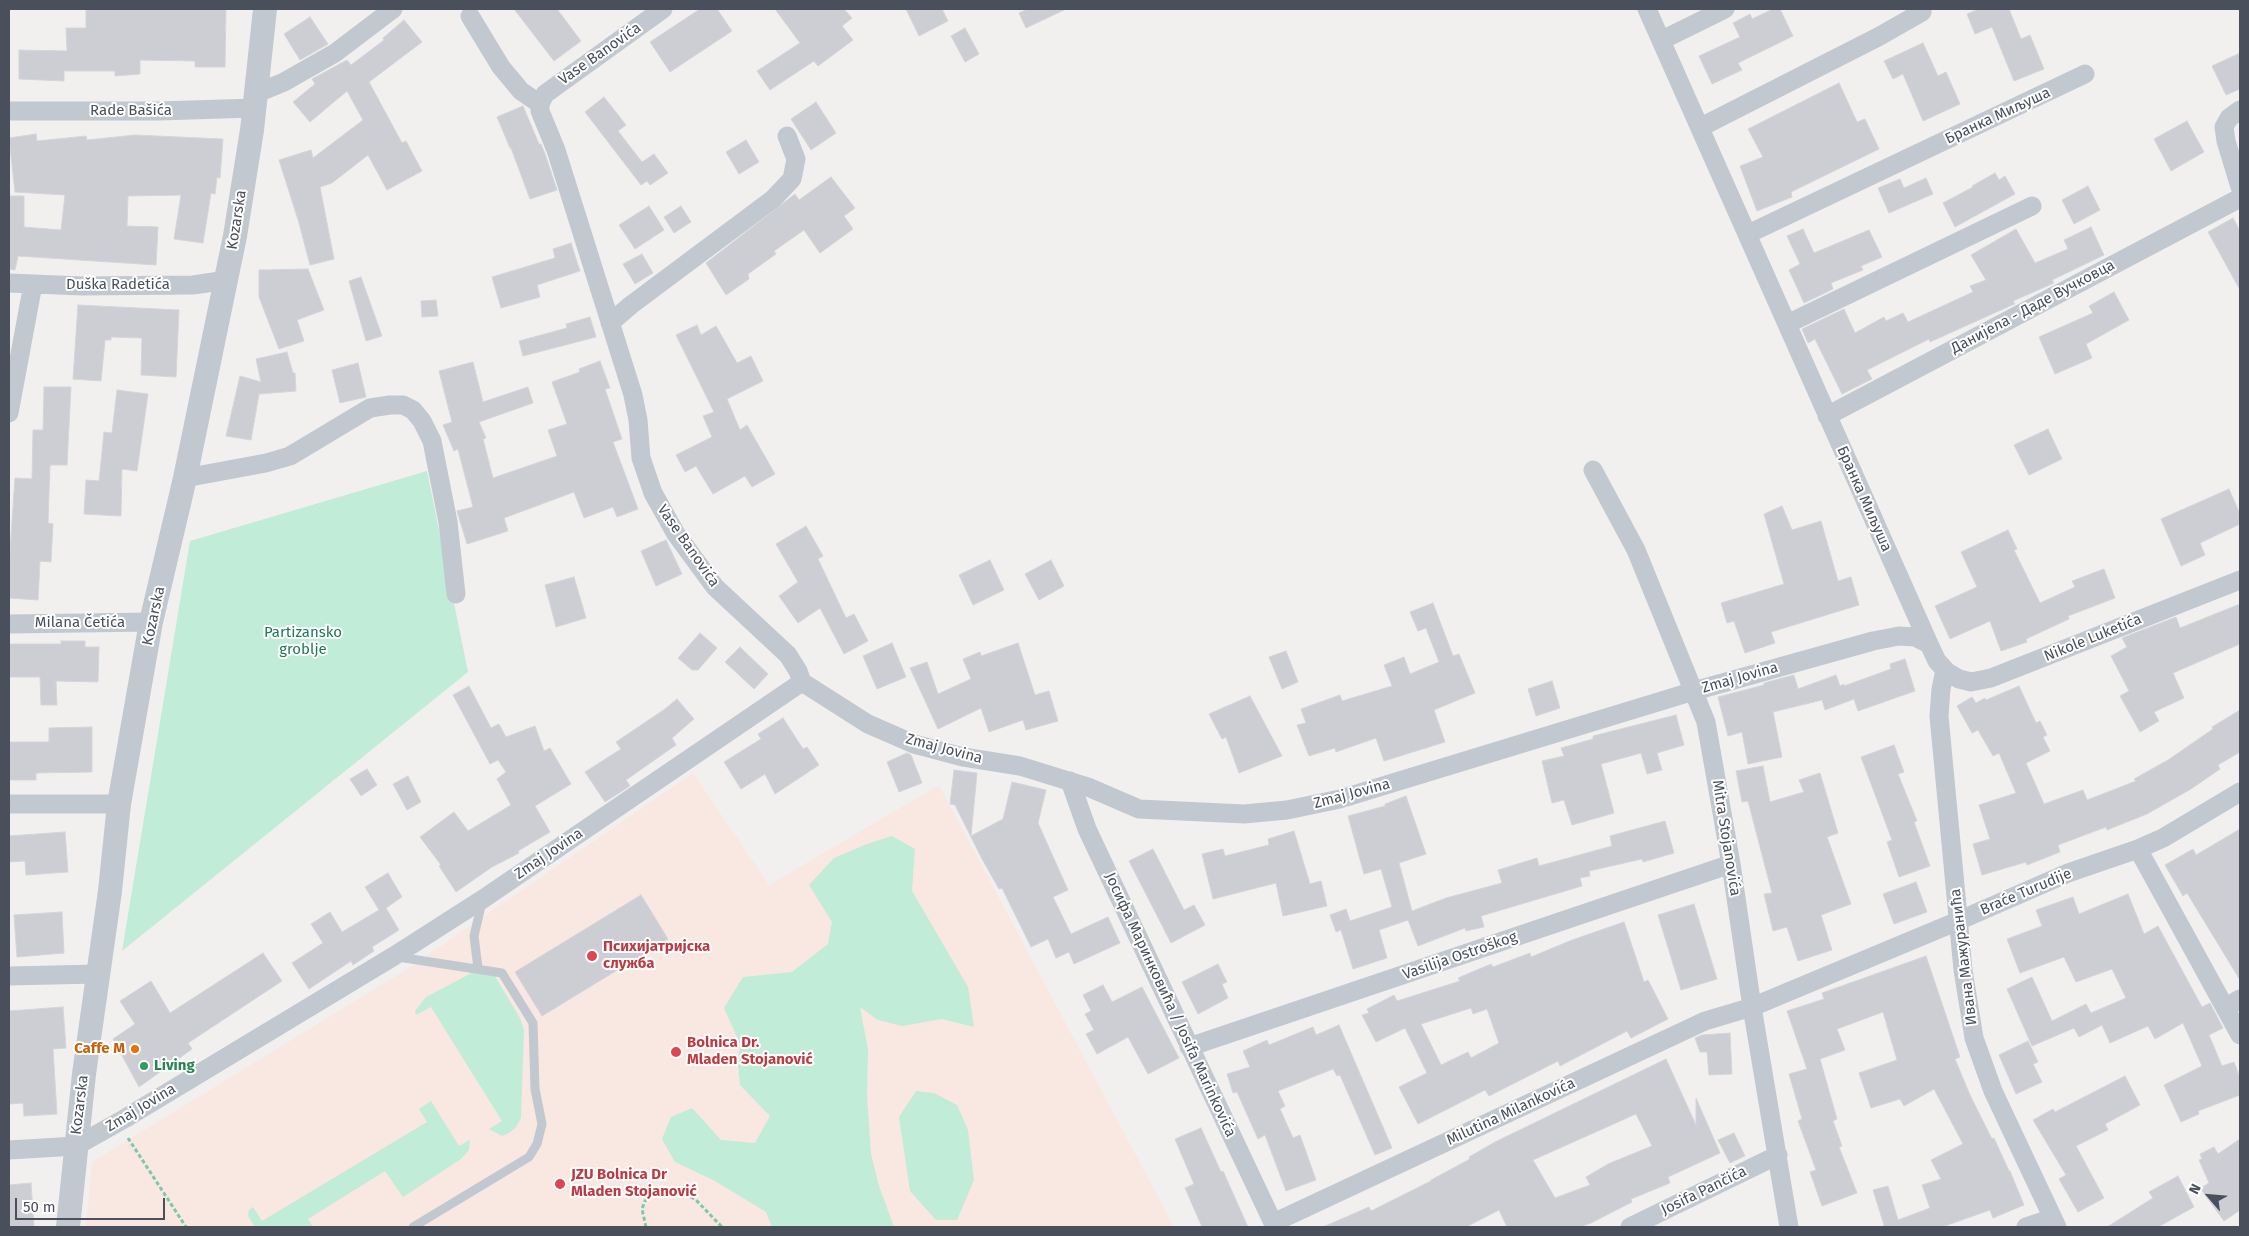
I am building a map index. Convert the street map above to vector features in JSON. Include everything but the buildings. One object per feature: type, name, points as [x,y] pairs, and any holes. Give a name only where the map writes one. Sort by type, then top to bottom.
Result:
[{"type":"street","name":"Kozarska","points":[[68,1227],[76,1146],[97,974],[110,891],[119,804],[151,622],[185,478],[227,280],[252,130],[265,9]]},
{"type":"street","points":[[254,101],[335,53],[393,9]]},
{"type":"street","name":"Vase Banovića","points":[[663,9],[554,86],[545,94],[540,104],[540,111],[556,150],[633,395],[638,420],[641,458],[653,493],[676,534],[715,587],[788,655],[798,671],[802,682]]},
{"type":"street","name":"Бранка Миљуша","points":[[1647,9],[1929,644],[1937,661],[1945,670]]},
{"type":"street","points":[[1662,40],[1725,9]]},
{"type":"street","points":[[1701,127],[1878,38],[1922,12]]},
{"type":"street","points":[[470,16],[501,67],[521,91],[540,104]]},
{"type":"street","name":"Бранка Миљуша","points":[[1748,234],[2085,74]]},
{"type":"street","name":"Rade Bašića","points":[[9,111],[159,112],[254,101]]},
{"type":"street","points":[[2240,110],[2229,118],[2224,128],[2240,187]]},
{"type":"street","points":[[610,323],[631,305],[773,199],[792,179],[796,159],[787,136]]},
{"type":"street","name":"Данијела - Даде Вучковца","points":[[1827,416],[2240,198]]},
{"type":"street","points":[[1788,324],[2032,206]]},
{"type":"street","name":"Duška Radetića","points":[[9,283],[82,286],[193,285],[227,280]]},
{"type":"street","points":[[9,413],[33,284]]},
{"type":"street","points":[[185,478],[266,463],[290,456],[370,408],[403,405],[413,410],[422,421],[432,441],[448,522],[456,594]]},
{"type":"street","name":"Mitra Stojanovića","points":[[1593,470],[1636,550],[1706,722],[1731,864],[1752,1008],[1789,1227]]},
{"type":"street","name":"Nikole Luketića","points":[[1945,670],[1959,679],[1971,682],[1991,678],[2240,580]]},
{"type":"street","name":"Milana Četića","points":[[9,624],[151,622]]},
{"type":"street","name":"Zmaj Jovina","points":[[76,1146],[394,956],[802,682],[868,724],[914,744],[963,757],[1020,766],[1070,781],[1139,809],[1244,814],[1287,810],[1340,799],[1694,691],[1899,636],[1915,637],[1929,644]]},
{"type":"street","name":"Ивана Мажуранића","points":[[1945,670],[1941,689],[1940,716],[1963,970],[1974,1038],[1993,1091],[2055,1222]]},
{"type":"street","name":"Јосифа Маринковића / Josifa Marinkovića","points":[[1070,781],[1087,829],[1188,1047],[1274,1225]]},
{"type":"street","name":"Braće Turudije","points":[[1752,1008],[1958,922],[2068,873],[2138,849],[2163,838],[2240,792]]},
{"type":"street","points":[[9,804],[56,806],[119,804]]},
{"type":"street","points":[[2138,849],[2233,1003],[2240,1036]]},
{"type":"street","name":"Vasilija Ostroškog","points":[[1188,1047],[1731,864]]},
{"type":"street","points":[[9,976],[97,974]]},
{"type":"street","name":"Milutina Milankovića","points":[[1274,1225],[1706,1020],[1752,1008]]},
{"type":"street","points":[[9,1150],[76,1146]]},
{"type":"street","name":"Josifa Pančića","points":[[1630,1227],[1778,1155]]},
{"type":"street","points":[[2026,1227],[2055,1222]]},
{"type":"lane","points":[[478,968],[474,936],[483,898]]},
{"type":"lane","points":[[394,956],[502,973],[533,1023],[535,1089],[542,1124],[537,1144],[529,1157],[413,1227]]},
{"type":"path","points":[[118,1122],[186,1227]]},
{"type":"path","points":[[646,1227],[642,1209],[645,1201],[654,1193],[668,1189],[683,1192],[696,1200],[722,1227]]},
{"type":"shaded area","name":"Bolnica Dr. Mladen Stojanović","points":[[693,773],[769,885],[939,785],[1174,1227],[86,1227],[92,1162],[404,971]]},
{"type":"green space","name":"Partizansko groblje","points":[[427,471],[468,672],[122,951],[190,541]]},
{"type":"green space","points":[[892,836],[915,849],[912,891],[968,987],[974,1027],[942,1019],[902,1026],[878,1020],[860,1007],[868,1050],[867,1096],[871,1154],[879,1186],[894,1227],[772,1227],[766,1212],[715,1181],[675,1162],[662,1139],[671,1117],[692,1108],[721,1140],[755,1143],[770,1116],[740,1085],[737,1058],[741,1046],[724,1008],[743,977],[792,972],[828,944],[832,922],[809,885],[834,858]]},
{"type":"green space","points":[[483,967],[491,970],[520,1018],[524,1030],[521,1118],[516,1127],[502,1136],[489,1129],[502,1121],[431,1007],[416,1015],[415,1011],[426,997]]},
{"type":"green space","points":[[916,1091],[934,1093],[957,1105],[968,1130],[974,1180],[957,1220],[936,1220],[910,1191],[899,1117]]},
{"type":"green space","points":[[431,1101],[459,1146],[470,1140],[469,1150],[461,1159],[403,1197],[385,1171],[308,1219],[313,1227],[255,1227],[248,1216],[249,1210],[253,1207],[262,1221],[427,1122],[419,1109]]},
{"type":"place","name":"Психијатријска служба","points":[[592,956]]},
{"type":"place","name":"Caffe M","points":[[135,1049]]},
{"type":"place","name":"Bolnica Dr. Mladen Stojanović","points":[[676,1052]]},
{"type":"place","name":"Living","points":[[144,1066]]},
{"type":"place","name":"JZU Bolnica Dr Mladen Stojanović","points":[[560,1184]]}]
